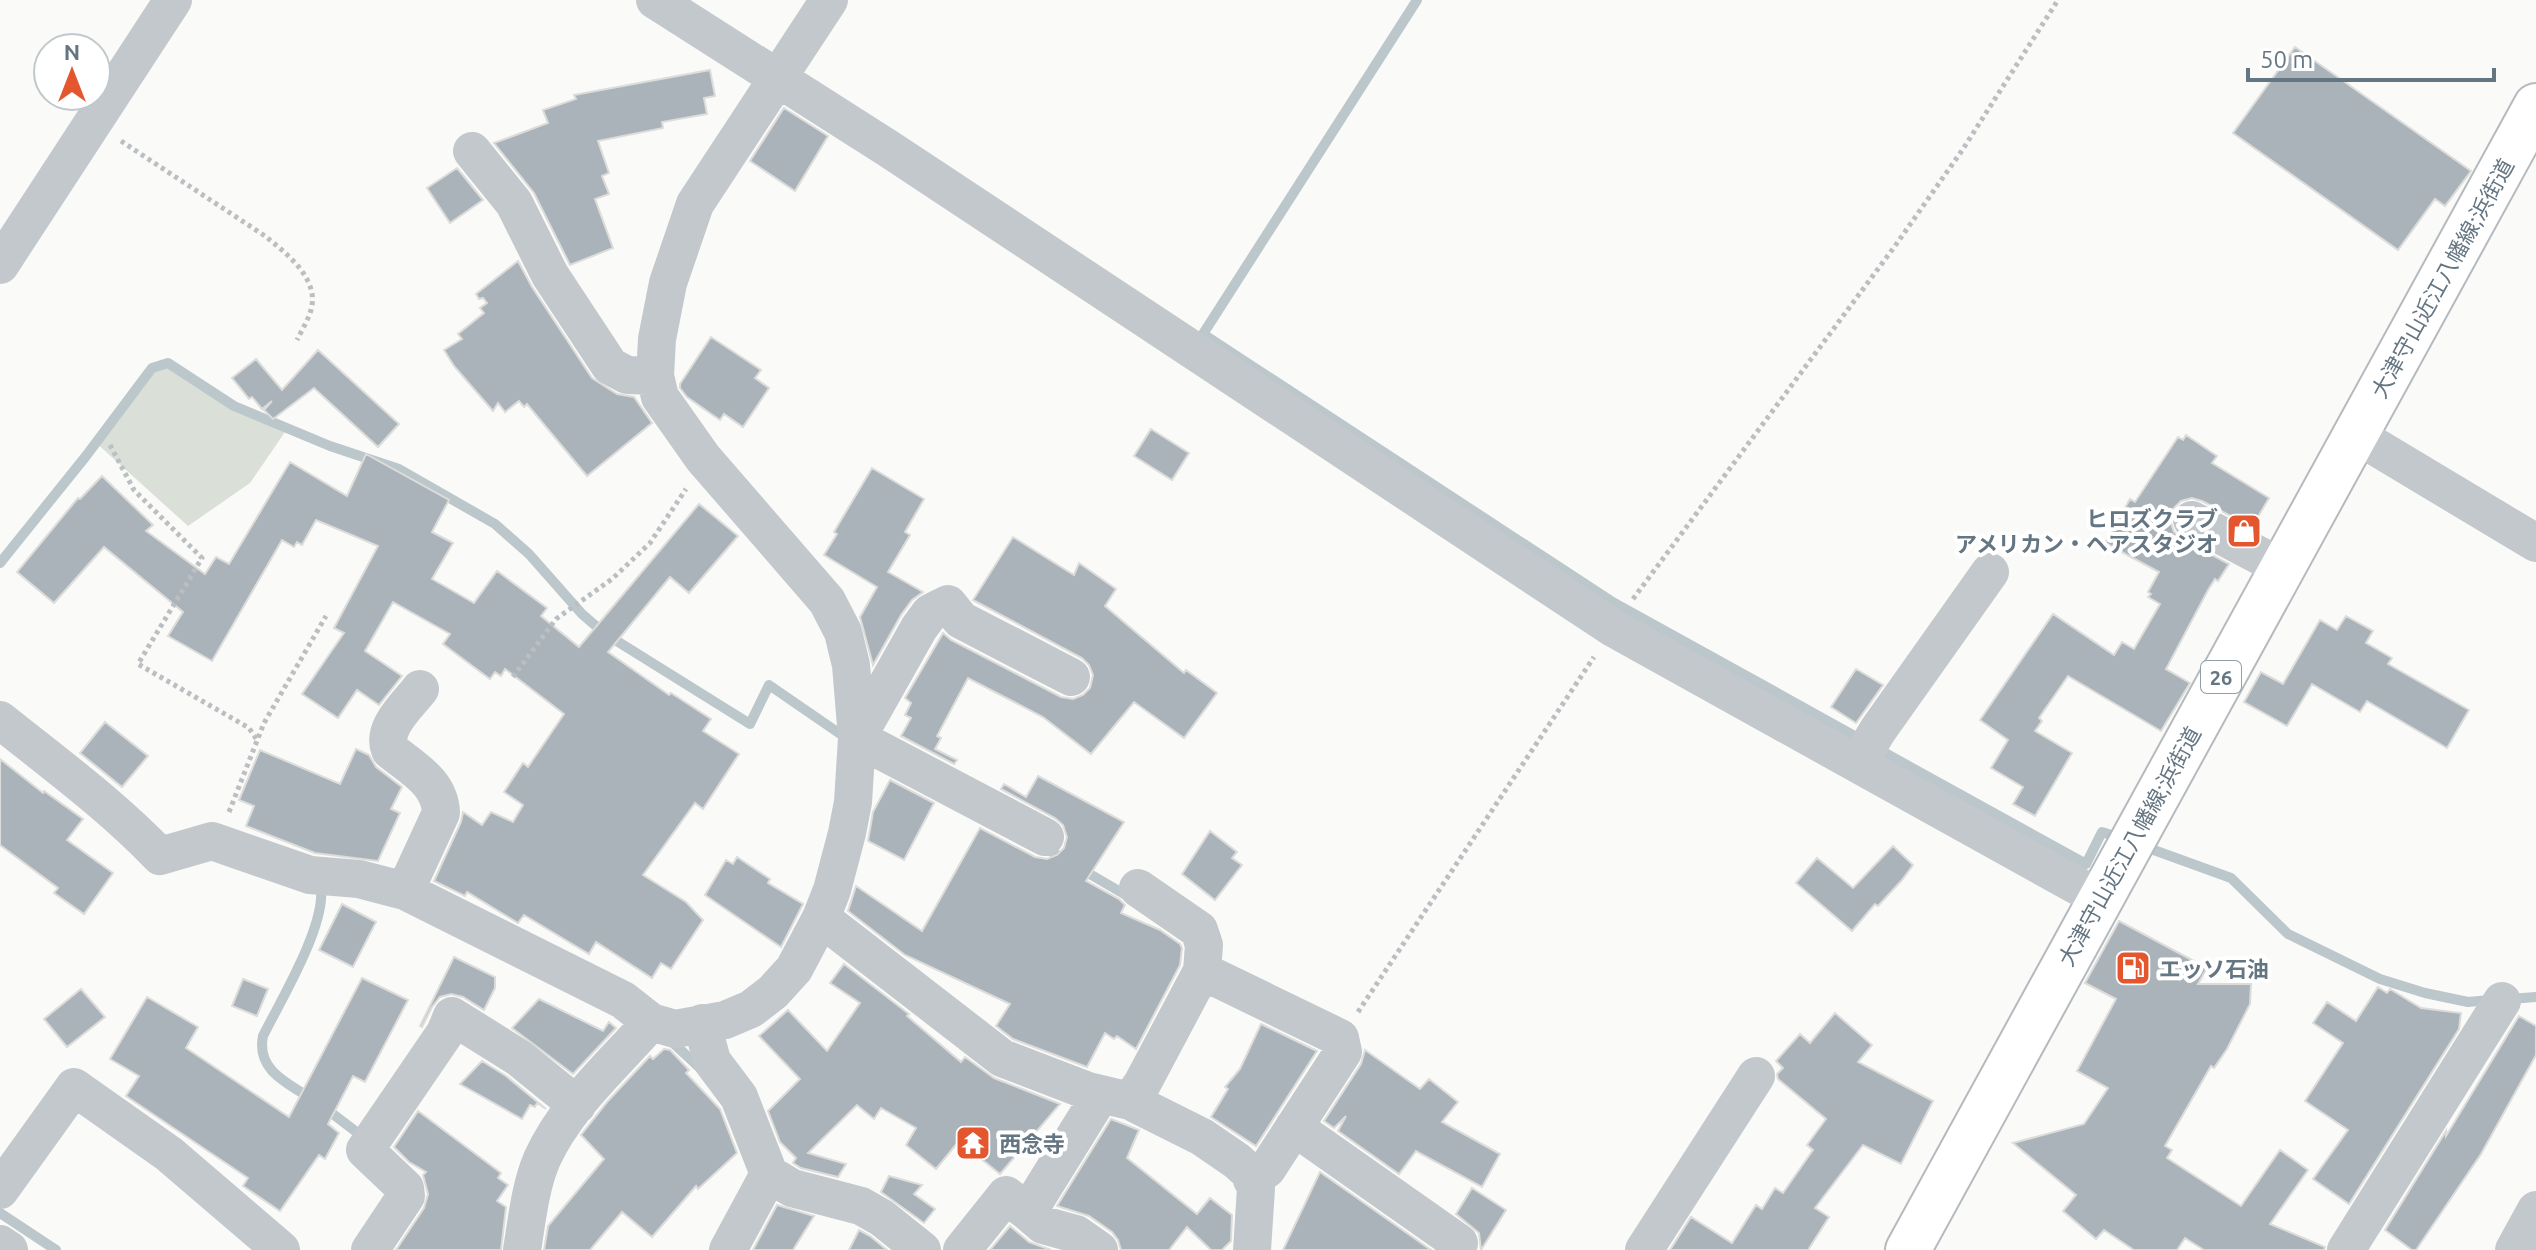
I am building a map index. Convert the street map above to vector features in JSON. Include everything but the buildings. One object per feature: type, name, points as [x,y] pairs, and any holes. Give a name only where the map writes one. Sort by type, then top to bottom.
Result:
[{"type":"main road","name":"大津守山近江八幡線;浜街道","points":[[1908,1250],[2536,106]]},
{"type":"street","points":[[0,265],[173,0]]},
{"type":"street","points":[[655,0],[915,166],[1613,628],[2101,899]]},
{"type":"street","points":[[0,720],[122,818],[160,856],[212,841],[310,875],[359,879],[405,891],[610,993],[651,1022],[675,1029],[725,1020],[751,1009],[773,992],[794,969],[821,918],[836,880],[853,802],[857,738],[851,665],[843,632],[827,601],[703,458],[660,397],[655,376],[657,339],[668,283],[695,204],[829,0]]},
{"type":"street","points":[[472,151],[514,203],[550,275],[610,366],[627,375],[655,376]]},
{"type":"street","points":[[2356,435],[2536,543]]},
{"type":"street","points":[[2192,520],[2281,567]]},
{"type":"street","points":[[1858,763],[1990,572]]},
{"type":"street","points":[[857,738],[919,628],[930,613],[948,604],[961,620],[1071,677]]},
{"type":"street","points":[[405,891],[441,813],[441,799],[435,787],[390,750],[387,743],[387,734],[420,689]]},
{"type":"street","points":[[857,738],[1045,837]]},
{"type":"street","points":[[1028,1212],[1115,1098],[1142,1084],[1202,971],[1204,945],[1199,930],[1138,888]]},
{"type":"street","points":[[821,918],[1002,1058],[1115,1098],[1202,1137],[1237,1161],[1249,1172],[1256,1188],[1252,1250]]},
{"type":"street","points":[[1202,971],[1340,1038],[1343,1052],[1267,1169],[1252,1180]]},
{"type":"street","points":[[2346,1250],[2502,1001]]},
{"type":"street","points":[[370,1250],[406,1196],[405,1188],[365,1150],[445,1033],[452,1016],[519,1058],[577,1105]]},
{"type":"street","points":[[522,1250],[530,1202],[542,1159],[577,1105],[651,1022]]},
{"type":"street","points":[[702,1023],[712,1061],[739,1097],[769,1174],[792,1188],[861,1206],[882,1218],[922,1250]]},
{"type":"street","points":[[1644,1250],[1756,1076]]},
{"type":"street","points":[[0,1190],[74,1087],[169,1154],[281,1250]]},
{"type":"street","points":[[1294,1127],[1459,1243]]},
{"type":"street","points":[[728,1250],[769,1174]]},
{"type":"street","points":[[962,1250],[1006,1195],[1043,1225],[1076,1234],[1099,1250]]},
{"type":"street","points":[[2514,1250],[2536,1210]]},
{"type":"street","points":[[0,1244],[9,1250]]},
{"type":"path","points":[[1340,1038],[1653,570],[1895,246],[1963,149],[2058,0]]},
{"type":"path","points":[[93,123],[265,236],[287,254],[310,286],[312,300],[311,311],[297,340]]},
{"type":"path","points":[[110,445],[134,490],[202,558],[138,664],[249,728],[257,740]]},
{"type":"path","points":[[513,677],[556,619],[612,579],[650,543],[703,458]]},
{"type":"path","points":[[217,843],[264,723],[326,616]]},
{"type":"shaded area","points":[[167,365],[232,407],[287,429],[250,483],[188,526],[94,441],[153,370]]},
{"type":"waterway","points":[[1417,0],[1203,334],[1611,601],[1862,740]]},
{"type":"waterway","points":[[0,563],[152,368],[168,363],[234,406],[330,446],[399,469],[495,524],[529,554],[582,614],[604,633],[750,724],[769,685],[849,740]]},
{"type":"waterway","points":[[1876,748],[2086,864],[2102,832],[2121,838]]},
{"type":"waterway","points":[[2140,845],[2231,878],[2288,934],[2380,979],[2468,1002],[2490,1000]]},
{"type":"waterway","points":[[1045,848],[1131,898]]},
{"type":"waterway","points":[[312,1099],[269,1067],[262,1048],[263,1036],[309,943],[316,923],[321,889]]},
{"type":"waterway","points":[[2510,999],[2536,997]]},
{"type":"waterway","points":[[671,1041],[700,1068]]},
{"type":"waterway","points":[[325,1108],[363,1137]]},
{"type":"waterway","points":[[0,1213],[56,1250]]},
{"type":"place","name":"ヒロズクラブ アメリカン・ヘアスタジオ","points":[[2244,531]]},
{"type":"place","name":"エッソ石油","points":[[2133,968]]},
{"type":"place","name":"西念寺","points":[[973,1143]]}]
